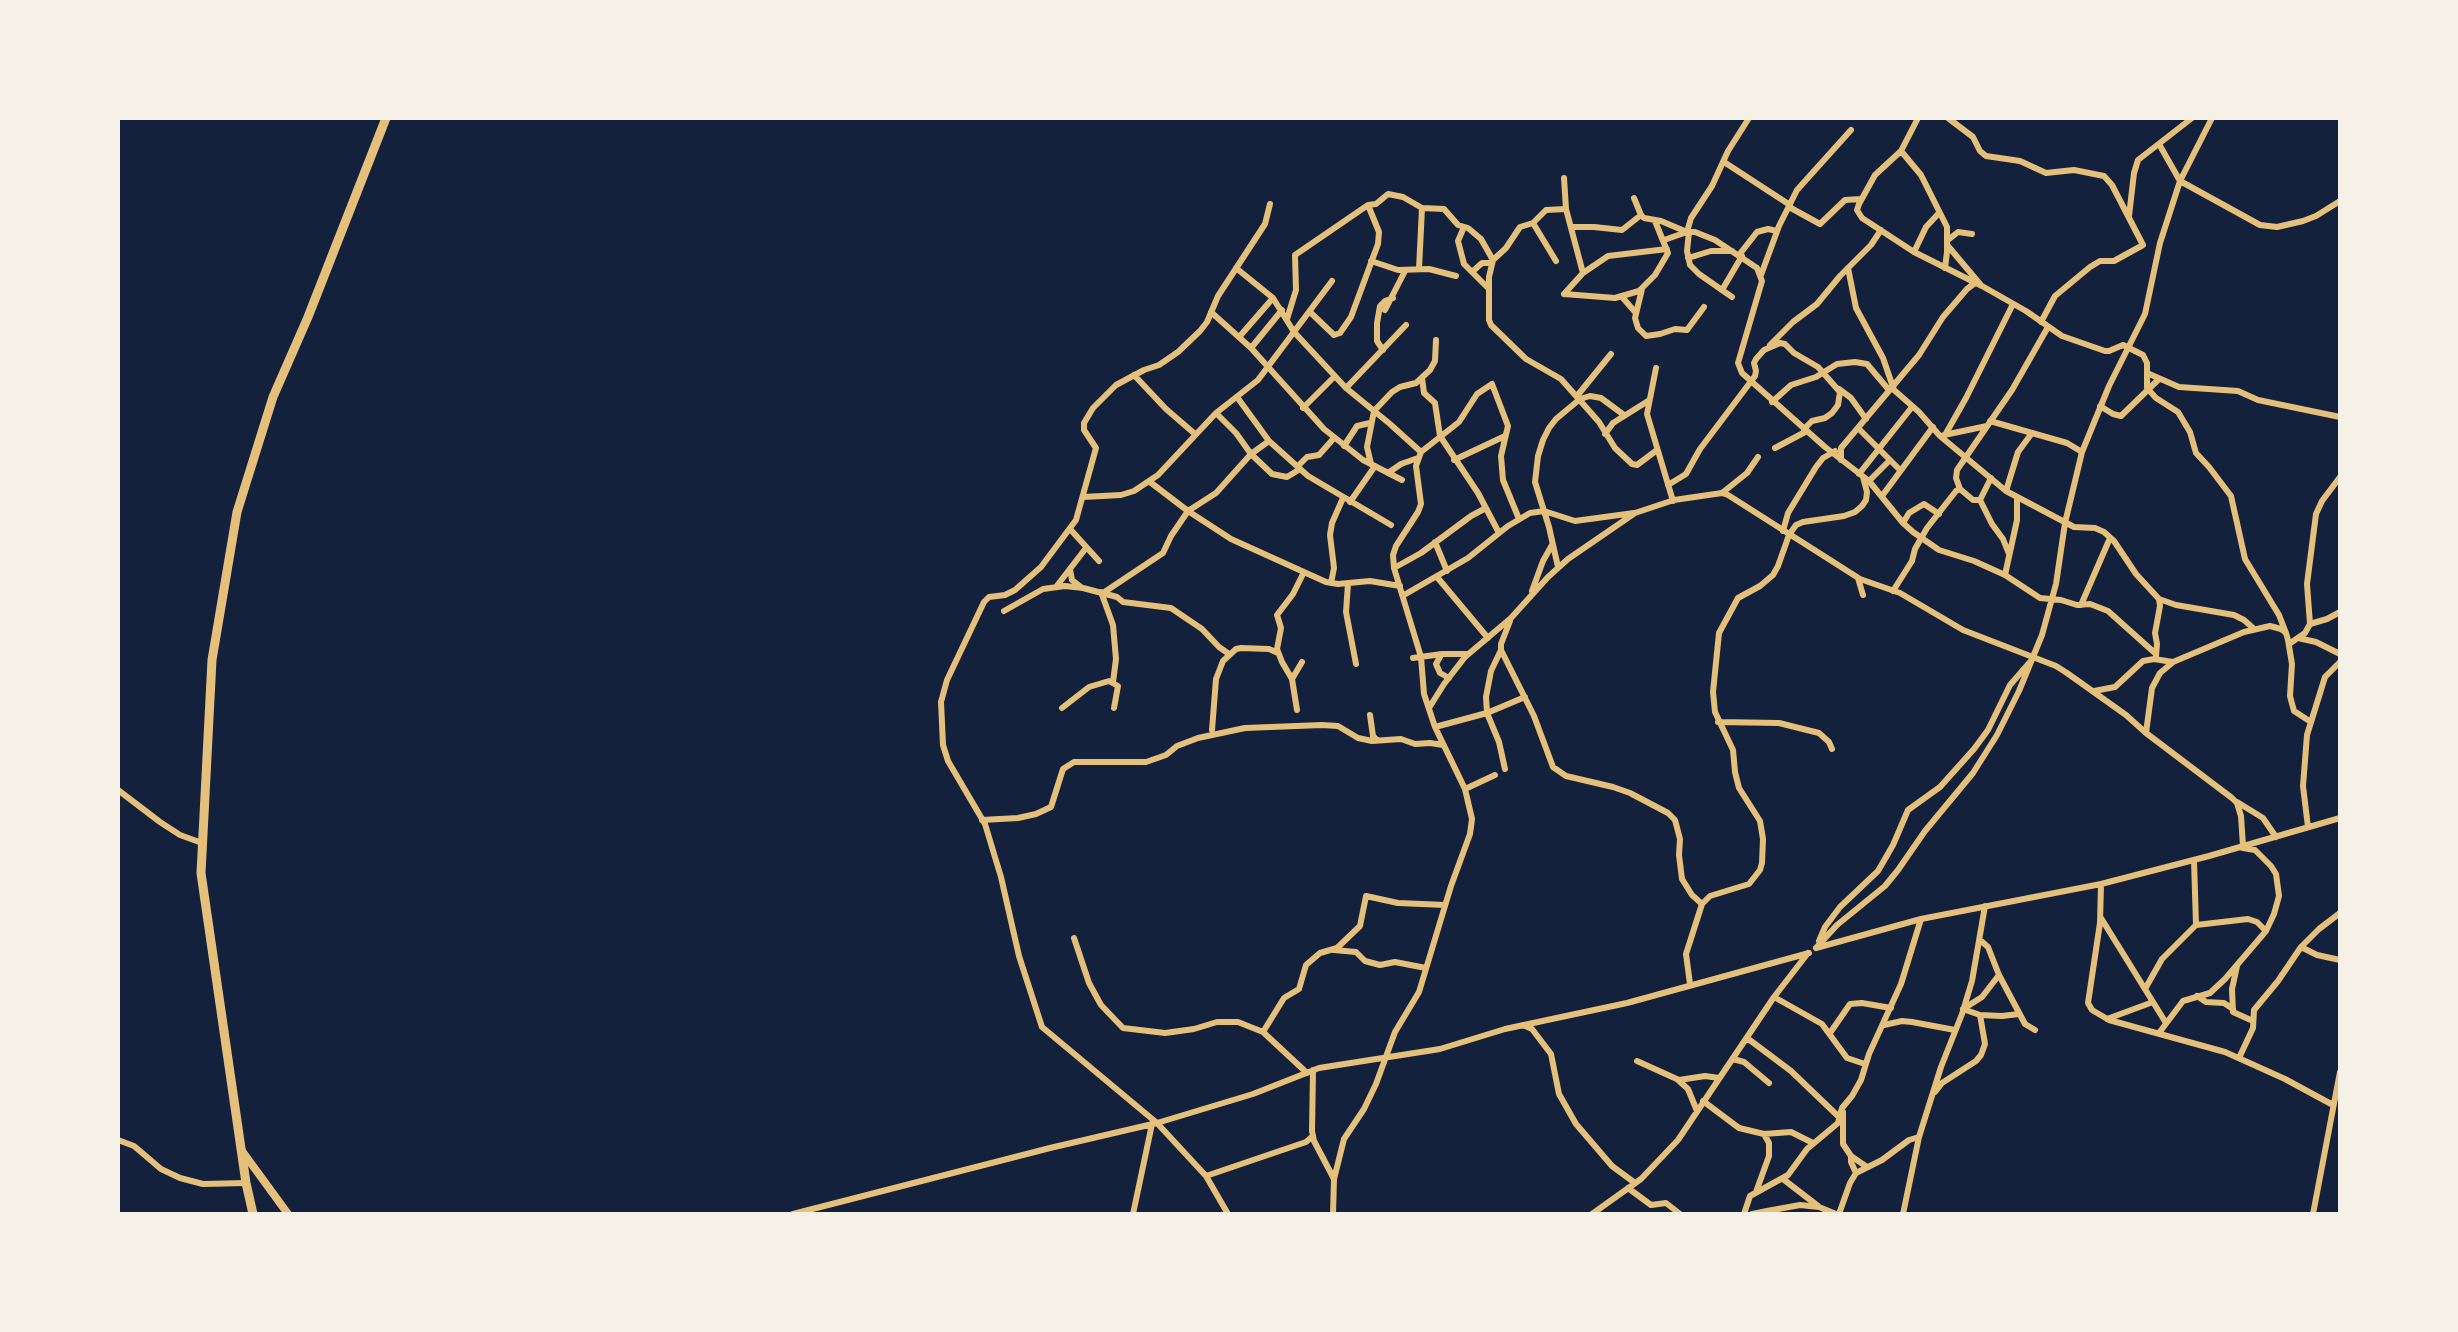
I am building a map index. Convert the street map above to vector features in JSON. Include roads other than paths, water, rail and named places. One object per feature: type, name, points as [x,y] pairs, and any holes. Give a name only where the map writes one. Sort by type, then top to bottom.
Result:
[{"type":"highway","points":[[253,1214],[241,1151],[201,873],[212,660],[237,512],[273,397],[308,317],[386,118]]},
{"type":"main road","points":[[241,1151],[288,1214]]},
{"type":"street","points":[[1732,297],[1695,270],[1688,258],[1688,232],[1691,218],[1712,186],[1749,118]]},
{"type":"street","points":[[1918,118],[1901,151],[1875,175],[1857,210],[1865,221],[1914,252],[1982,286],[2062,336],[2098,350],[2109,351],[2123,345],[2146,358],[2147,388],[2156,398],[2175,409],[2181,416],[2190,432],[2196,453],[2209,466],[2230,496],[2245,559],[2279,615],[2289,644],[2292,664],[2292,704],[2295,713],[2311,722]]},
{"type":"street","points":[[1948,118],[1973,137],[1980,151],[1986,156],[2020,161],[2046,173],[2074,170],[2104,176],[2112,185],[2143,245],[2114,261],[2100,261],[2090,267],[2055,296],[2042,322]]},
{"type":"street","points":[[1592,1214],[1635,1183],[1674,1145],[1774,997],[1809,953],[1837,925],[1885,886],[1932,822],[1972,773],[1997,735],[2034,657],[2056,584],[2065,523],[2082,452],[2100,406],[2145,314],[2160,243],[2180,182],[2212,118]]},
{"type":"street","points":[[2128,218],[2135,166],[2142,156],[2187,120]]},
{"type":"street","points":[[1851,130],[1802,182],[1777,231],[1761,275],[1760,293],[1738,363],[1742,373],[1772,402],[1863,478],[1882,496],[1903,523],[1922,539],[1939,550],[2005,574],[2040,598],[2080,605],[2090,604],[2114,615],[2156,657],[2173,662]]},
{"type":"street","points":[[2159,144],[2180,182],[2251,221],[2269,227],[2290,224],[2316,216],[2340,201]]},
{"type":"street","points":[[1901,151],[1921,175],[1944,221],[1948,243],[1945,268]]},
{"type":"street","points":[[1724,162],[1820,224],[1845,200],[1862,199]]},
{"type":"street","points":[[1563,178],[1566,209],[1583,273]]},
{"type":"street","points":[[1287,320],[1296,290],[1295,255],[1388,194],[1403,197],[1422,208],[1444,209],[1456,224],[1481,238],[1493,262]]},
{"type":"street","points":[[1634,198],[1641,215],[1715,240],[1757,268],[1761,275]]},
{"type":"street","points":[[1228,1214],[1206,1176],[1155,1124],[1041,1027],[1019,956],[1001,877],[982,820],[948,761],[943,745],[941,722],[943,690],[984,602],[989,597],[1005,595],[1016,590],[1041,567],[1080,512],[1096,448],[1084,430],[1084,423],[1099,400],[1116,385],[1159,365],[1200,332],[1218,296],[1265,224],[1270,204]]},
{"type":"street","points":[[1310,312],[1328,332],[1334,335],[1340,333],[1351,317],[1378,244],[1379,232],[1368,205]]},
{"type":"street","points":[[1419,269],[1422,208]]},
{"type":"street","points":[[1566,209],[1546,210],[1533,223],[1520,227],[1493,262],[1489,289],[1489,320],[1491,325],[1526,359],[1561,379],[1599,422],[1619,452],[1634,465],[1657,450]]},
{"type":"street","points":[[1914,252],[1926,227],[1939,213]]},
{"type":"street","points":[[1570,227],[1622,230],[1641,215]]},
{"type":"street","points":[[1655,221],[1664,240],[1667,249],[1668,253],[1663,263],[1642,288],[1623,297],[1606,298],[1564,294],[1583,273],[1608,256],[1667,249]]},
{"type":"street","points":[[1944,221],[1958,231],[1972,234]]},
{"type":"street","points":[[1533,223],[1556,261]]},
{"type":"street","points":[[1464,227],[1459,236],[1459,249],[1466,268],[1489,289]]},
{"type":"street","points":[[1722,290],[1757,232],[1768,229],[1777,231]]},
{"type":"street","points":[[1668,485],[1686,474],[1700,448],[1751,382],[1756,373],[1754,361],[1793,322],[1817,304],[1868,249],[1881,230]]},
{"type":"street","points":[[1948,243],[1958,231]]},
{"type":"street","points":[[1664,240],[1688,232]]},
{"type":"street","points":[[1948,243],[1982,286]]},
{"type":"street","points":[[1688,258],[1711,251],[1733,251]]},
{"type":"street","points":[[1371,261],[1405,271],[1429,269],[1456,276]]},
{"type":"street","points":[[1472,272],[1482,264],[1493,262]]},
{"type":"street","points":[[1236,268],[1273,298],[1294,332],[1346,388],[1374,411],[1419,455]]},
{"type":"street","points":[[1848,268],[1856,308],[1863,325],[1875,341],[1891,388]]},
{"type":"street","points":[[1385,310],[1405,271]]},
{"type":"street","points":[[1083,497],[1121,495],[1134,492],[1150,482],[1171,463],[1216,413],[1258,380],[1332,281]]},
{"type":"street","points":[[1690,984],[1687,945],[1702,904],[1718,893],[1749,884],[1760,870],[1762,863],[1763,839],[1760,821],[1739,789],[1734,772],[1733,750],[1718,722],[1713,702],[1719,633],[1738,598],[1760,586],[1773,575],[1778,566],[1786,533],[1785,522],[1816,467],[1832,452],[1841,448],[1928,343],[1943,317],[1975,283]]},
{"type":"street","points":[[1642,288],[1636,313],[1638,328],[1646,336],[1675,329],[1686,330],[1704,307]]},
{"type":"street","points":[[1623,297],[1636,313]]},
{"type":"street","points":[[1240,336],[1273,298]]},
{"type":"street","points":[[1383,350],[1377,341],[1380,306],[1393,298]]},
{"type":"street","points":[[1943,436],[1966,398],[2013,304]]},
{"type":"street","points":[[1251,348],[1282,310]]},
{"type":"street","points":[[1211,312],[1240,336],[1303,408],[1334,438],[1363,460],[1402,480]]},
{"type":"street","points":[[1346,388],[1406,325]]},
{"type":"street","points":[[1980,500],[1973,500],[1960,489],[1956,474],[2031,359],[2048,327]]},
{"type":"street","points":[[1363,460],[1374,411],[1392,392],[1400,387],[1411,386],[1422,378],[1435,361],[1436,340]]},
{"type":"street","points":[[1768,348],[1780,343],[1785,344],[1790,350],[1824,372],[1839,389],[1851,398],[1866,419]]},
{"type":"street","points":[[1558,567],[1535,482],[1540,448],[1549,428],[1579,397],[1611,354]]},
{"type":"street","points":[[1772,402],[1791,385],[1807,381],[1837,364],[1862,362],[2006,491],[2065,523],[2074,527],[2095,528],[2110,538],[2136,574],[2159,599],[2176,605],[2234,615],[2253,628]]},
{"type":"street","points":[[1656,368],[1647,414],[1673,501]]},
{"type":"street","points":[[2147,373],[2158,380],[2191,389],[2238,391],[2258,400],[2340,417]]},
{"type":"street","points":[[1134,375],[1166,409],[1195,434]]},
{"type":"street","points":[[1303,408],[1335,376]]},
{"type":"street","points":[[1422,378],[1424,393],[1435,403],[1440,436],[1486,508],[1499,533]]},
{"type":"street","points":[[2100,406],[2119,417],[2158,380]]},
{"type":"street","points":[[1388,473],[1419,455],[1459,422],[1481,389],[1492,384],[1508,426],[1501,456],[1503,480],[1519,519]]},
{"type":"street","points":[[1775,448],[1806,430],[1812,421],[1825,418],[1835,410],[1840,396],[1839,389]]},
{"type":"street","points":[[1237,397],[1269,441],[1299,468],[1343,498],[1391,525]]},
{"type":"street","points":[[1579,397],[1601,398],[1624,415]]},
{"type":"street","points":[[1605,434],[1613,423],[1648,401]]},
{"type":"street","points":[[1786,533],[1803,522],[1844,516],[1855,512],[1866,500],[1867,492],[1863,478],[1878,448],[1912,407]]},
{"type":"street","points":[[1216,413],[1236,433],[1251,454],[1272,474],[1280,477],[1287,477],[1307,458],[1319,455],[1334,438]]},
{"type":"street","points":[[1344,446],[1357,426],[1370,423]]},
{"type":"street","points":[[1943,436],[1988,423],[2067,443],[2082,452]]},
{"type":"street","points":[[1882,496],[1933,427]]},
{"type":"street","points":[[1858,428],[1900,470]]},
{"type":"street","points":[[1962,432],[1977,440]]},
{"type":"street","points":[[2006,491],[2018,452],[2032,433]]},
{"type":"street","points":[[1454,460],[1505,436]]},
{"type":"street","points":[[1102,593],[1163,553],[1171,536],[1188,511],[1216,493],[1251,454],[1269,441]]},
{"type":"street","points":[[1367,447],[1373,465]]},
{"type":"street","points":[[1841,448],[1842,460]]},
{"type":"street","points":[[1333,1214],[1334,1179],[1344,1139],[1364,1109],[1395,1032],[1419,992],[1445,905],[1470,834],[1471,808],[1465,789],[1435,727],[1424,694],[1404,595],[1394,568],[1395,546],[1421,504],[1416,466],[1419,455]]},
{"type":"street","points":[[1722,493],[1747,473],[1758,457]]},
{"type":"street","points":[[1863,478],[1890,460]]},
{"type":"street","points":[[1350,502],[1373,465]]},
{"type":"street","points":[[2289,644],[2308,629],[2310,624],[2307,584],[2316,514],[2322,501],[2340,477]]},
{"type":"street","points":[[1980,500],[1991,478]]},
{"type":"street","points":[[1150,482],[1188,511],[1237,542],[1304,572],[1331,583],[1348,584],[1370,581],[1400,586]]},
{"type":"street","points":[[1893,591],[1912,561],[1915,549],[1949,500],[1960,489]]},
{"type":"street","points":[[1404,595],[1475,553],[1519,519],[1544,511],[1575,521],[1635,513],[1673,501],[1722,493],[1857,578],[1920,603],[1963,630],[2056,666],[2094,691],[2232,798],[2263,818],[2276,837]]},
{"type":"street","points":[[2005,574],[2018,515],[2018,497]]},
{"type":"street","points":[[1331,583],[1334,568],[1330,535],[1332,523],[1343,498]]},
{"type":"street","points":[[1980,500],[2003,539],[2009,554]]},
{"type":"street","points":[[1903,523],[1909,513],[1924,504],[1939,514]]},
{"type":"street","points":[[1394,568],[1421,553],[1471,516],[1486,508]]},
{"type":"street","points":[[1429,708],[1442,687],[1445,677],[1512,618],[1558,567],[1635,513]]},
{"type":"street","points":[[1070,529],[1099,561]]},
{"type":"street","points":[[2080,605],[2110,538]]},
{"type":"street","points":[[1435,543],[1446,571]]},
{"type":"street","points":[[1531,596],[1543,561],[1552,545]]},
{"type":"street","points":[[1056,587],[1086,548]]},
{"type":"street","points":[[1070,568],[1072,580],[1083,588]]},
{"type":"street","points":[[1297,710],[1292,680],[1278,653],[1276,644],[1281,628],[1277,615],[1293,594],[1304,572]]},
{"type":"street","points":[[1437,577],[1486,640]]},
{"type":"street","points":[[1857,578],[1863,595]]},
{"type":"street","points":[[1348,584],[1346,612],[1356,664]]},
{"type":"street","points":[[1004,611],[1035,593],[1056,587],[1083,588],[1123,602],[1147,603],[1174,610],[1202,629],[1229,654]]},
{"type":"street","points":[[1102,593],[1113,625],[1116,659],[1113,682]]},
{"type":"street","points":[[2156,657],[2155,633],[2160,606],[2159,599]]},
{"type":"street","points":[[2310,624],[2340,612]]},
{"type":"street","points":[[1505,769],[1499,742],[1487,713],[1487,684],[1512,618]]},
{"type":"street","points":[[2146,733],[2152,688],[2160,673],[2173,662],[2253,628],[2270,626],[2286,634],[2316,642],[2340,654]]},
{"type":"street","points":[[1486,640],[1504,636]]},
{"type":"street","points":[[1212,730],[1217,672],[1229,654],[1241,648],[1269,649],[1278,653]]},
{"type":"street","points":[[1501,650],[1544,739],[1553,767],[1558,772],[1630,793],[1660,807],[1675,820],[1680,839],[1682,879],[1692,895],[1702,904]]},
{"type":"street","points":[[1442,654],[1436,664],[1445,677]]},
{"type":"street","points":[[1417,657],[1469,654]]},
{"type":"street","points":[[1816,948],[1825,927],[1840,907],[1878,871],[1893,845],[1908,810],[1940,787],[1974,749],[1988,730],[2010,685],[2034,657]]},
{"type":"street","points":[[2094,691],[2115,687],[2137,665],[2156,657]]},
{"type":"street","points":[[1292,680],[1302,662]]},
{"type":"street","points":[[2308,827],[2303,770],[2305,749],[2325,677],[2340,662]]},
{"type":"street","points":[[1062,708],[1094,684],[1113,682],[1118,686],[1114,708]]},
{"type":"street","points":[[1435,727],[1487,713],[1525,697]]},
{"type":"street","points":[[1371,715],[1374,739]]},
{"type":"street","points":[[1718,722],[1779,723],[1819,733],[1829,741],[1832,749]]},
{"type":"street","points":[[982,820],[1018,818],[1036,814],[1051,807],[1064,769],[1074,762],[1146,762],[1166,755],[1177,746],[1198,738],[1245,728],[1338,726],[1358,738],[1401,739],[1415,744],[1443,745]]},
{"type":"street","points":[[1465,789],[1496,775]]},
{"type":"street","points":[[118,790],[180,835],[202,843]]},
{"type":"street","points":[[2232,798],[2240,808],[2242,847]]},
{"type":"street","points":[[1816,948],[1921,919],[2102,884],[2340,818]]},
{"type":"street","points":[[2158,1033],[2183,1001],[2213,990],[2237,965],[2266,931],[2278,905],[2276,874],[2255,850],[2242,847]]},
{"type":"street","points":[[2194,860],[2196,925]]},
{"type":"street","points":[[2102,884],[2100,918],[2088,1004],[2092,1010],[2107,1019],[2194,1042],[2239,1058],[2333,1105]]},
{"type":"street","points":[[1334,950],[1362,922],[1366,896],[1398,903],[1445,905]]},
{"type":"street","points":[[1903,1214],[1932,1094],[1964,1009],[1974,970],[1985,906]]},
{"type":"street","points":[[2239,1058],[2250,1037],[2254,1010],[2278,981],[2301,947],[2337,915],[2340,925]]},
{"type":"street","points":[[2100,918],[2166,1023]]},
{"type":"street","points":[[1744,1214],[1749,1198],[1756,1192],[1784,1179],[1813,1143],[1833,1128],[1840,1118],[1842,1108],[1858,1087],[1865,1064],[1901,984],[1921,919]]},
{"type":"street","points":[[2145,989],[2162,959],[2196,925],[2248,919],[2257,922],[2266,931]]},
{"type":"street","points":[[1074,938],[1089,983],[1097,998],[1107,1012],[1124,1028],[1165,1033],[1194,1029],[1217,1022],[1238,1022],[1263,1032],[1310,1072],[1313,1136],[1334,1179]]},
{"type":"street","points":[[1980,940],[1988,947],[2019,1014],[2027,1026],[2035,1030]]},
{"type":"street","points":[[2301,947],[2317,955],[2340,960]]},
{"type":"street","points":[[1263,1032],[1284,998],[1299,989],[1306,965],[1320,953],[1334,950],[1356,952],[1365,960],[1380,965],[1395,962],[1426,968]]},
{"type":"street","points":[[793,1214],[1050,1148],[1155,1124],[1253,1094],[1339,1063],[1384,1059],[1440,1049],[1523,1025],[1627,1003],[1809,953]]},
{"type":"street","points":[[2237,965],[2232,989],[2233,1009],[2235,1014],[2253,1022]]},
{"type":"street","points":[[1964,1009],[1982,997],[1999,975]]},
{"type":"street","points":[[2197,996],[2206,1002],[2224,1003],[2233,1009]]},
{"type":"street","points":[[1774,997],[1822,1024],[1847,1058],[1865,1064]]},
{"type":"street","points":[[2107,1019],[2153,1002]]},
{"type":"street","points":[[1830,1032],[1847,1007],[1854,1003],[1891,1008]]},
{"type":"street","points":[[1964,1009],[1980,1015],[2019,1014]]},
{"type":"street","points":[[1932,1094],[1942,1083],[1982,1055],[1985,1044],[1980,1015]]},
{"type":"street","points":[[1884,1025],[1902,1021],[1955,1030]]},
{"type":"street","points":[[1523,1025],[1532,1029],[1549,1051],[1559,1094],[1576,1124],[1612,1166],[1635,1183]]},
{"type":"street","points":[[1747,1038],[1791,1071],[1840,1118]]},
{"type":"street","points":[[1733,1059],[1744,1062],[1769,1083]]},
{"type":"street","points":[[1637,1061],[1677,1080],[1688,1089],[1697,1111]]},
{"type":"street","points":[[2313,1214],[2340,1072]]},
{"type":"street","points":[[1677,1080],[1692,1080],[1705,1076],[1719,1078]]},
{"type":"street","points":[[1703,1101],[1739,1128],[1764,1134],[1791,1132],[1813,1143]]},
{"type":"street","points":[[1842,1108],[1843,1144],[1851,1156],[1867,1167]]},
{"type":"street","points":[[1133,1214],[1155,1124]]},
{"type":"street","points":[[1756,1192],[1769,1156],[1769,1143],[1764,1134]]},
{"type":"street","points":[[1206,1176],[1306,1142],[1313,1136]]},
{"type":"street","points":[[1752,1214],[1800,1205],[1820,1207],[1838,1214],[1856,1173],[1882,1160],[1909,1140],[1920,1137]]},
{"type":"street","points":[[118,1140],[134,1146],[161,1169],[180,1178],[203,1184],[246,1183]]},
{"type":"street","points":[[1851,1156],[1856,1173]]},
{"type":"street","points":[[1784,1179],[1820,1207]]},
{"type":"street","points":[[1628,1188],[1651,1205],[1666,1203],[1680,1214]]}]
